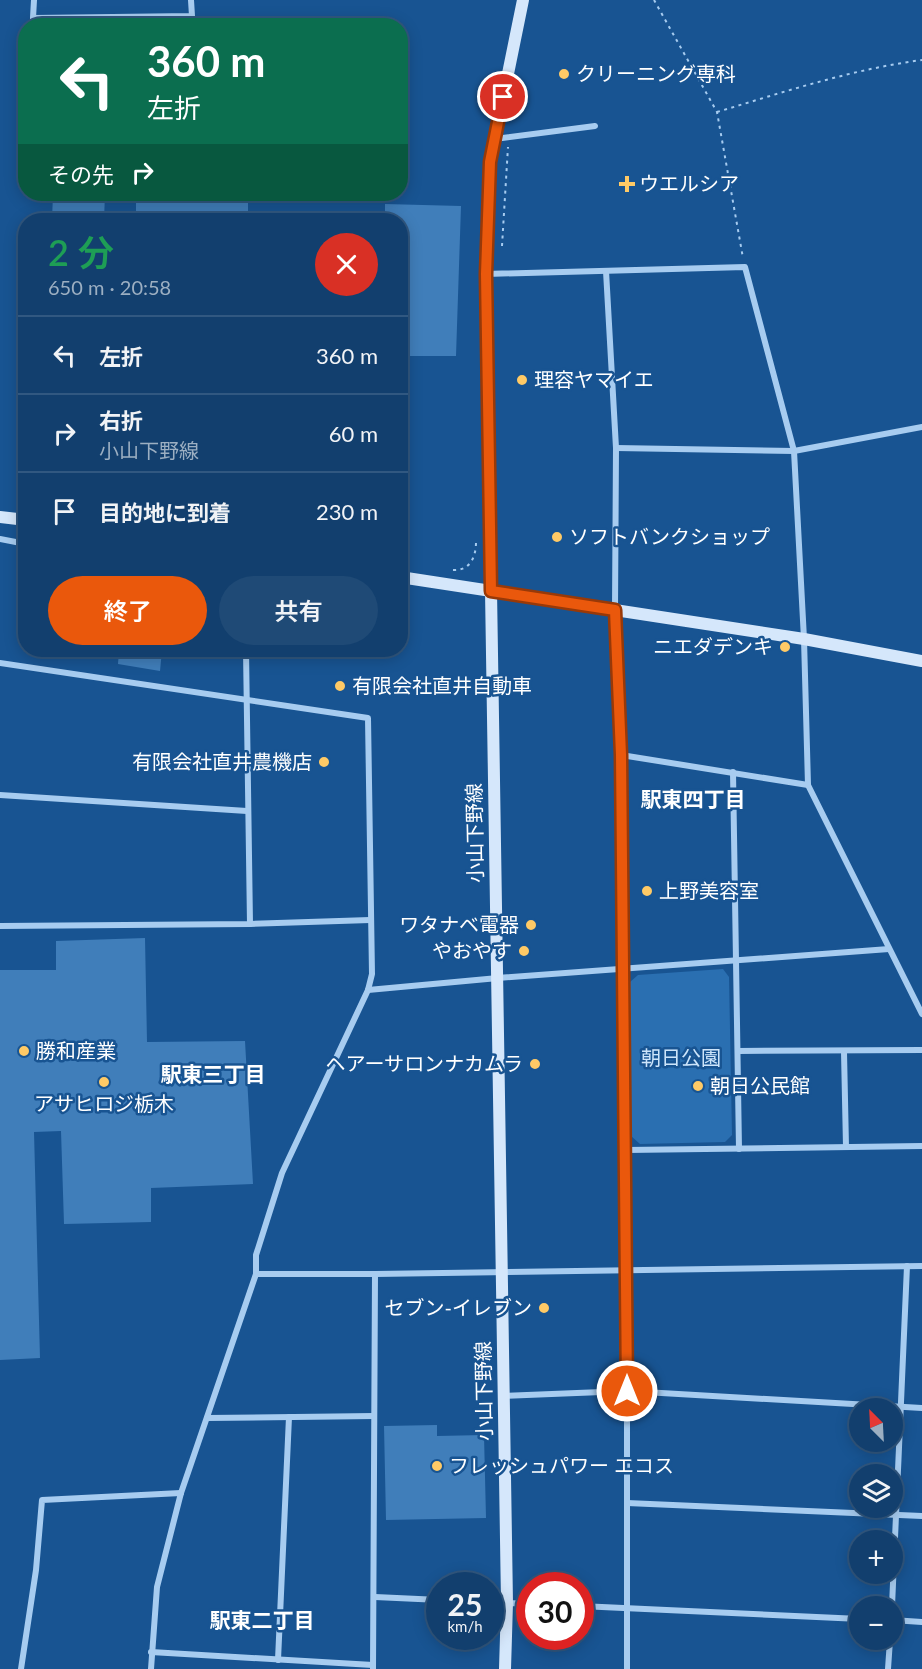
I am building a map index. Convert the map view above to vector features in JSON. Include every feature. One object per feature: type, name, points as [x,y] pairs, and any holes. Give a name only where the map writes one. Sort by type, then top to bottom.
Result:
[{"type":"main road","name":"小山下野線","points":[[505,1669],[507,1603],[486,274],[490,162],[523,0]]},
{"type":"main road","points":[[0,517],[18,519]]},
{"type":"main road","points":[[408,578],[804,639],[922,661]]},
{"type":"street","points":[[34,0],[33,18],[192,16],[191,0]]},
{"type":"street","points":[[494,139],[595,126]]},
{"type":"street","points":[[486,274],[745,267],[794,451],[804,639],[808,785],[922,1014]]},
{"type":"street","points":[[606,271],[616,448],[615,610],[621,755],[627,1270],[627,1669]]},
{"type":"street","points":[[616,448],[794,451],[922,428]]},
{"type":"street","points":[[0,540],[18,543]]},
{"type":"street","points":[[246,657],[250,924]]},
{"type":"street","points":[[0,663],[368,718],[372,974],[368,990],[282,1173],[256,1255],[256,1274],[181,1493],[157,1587],[151,1669]]},
{"type":"street","points":[[621,755],[808,785]]},
{"type":"street","points":[[733,772],[739,1149]]},
{"type":"street","points":[[0,795],[247,811]]},
{"type":"street","points":[[0,926],[250,924],[370,920]]},
{"type":"street","points":[[368,990],[889,949]]},
{"type":"street","points":[[738,1051],[922,1050]]},
{"type":"street","points":[[844,1052],[846,1147]]},
{"type":"street","points":[[626,1150],[922,1146]]},
{"type":"street","points":[[901,1398],[907,1266]]},
{"type":"street","points":[[256,1274],[922,1266]]},
{"type":"street","points":[[152,1652],[373,1667],[375,1274]]},
{"type":"street","points":[[504,1396],[627,1391],[849,1403]]},
{"type":"street","points":[[903,1406],[922,1408]]},
{"type":"street","points":[[207,1418],[374,1416]]},
{"type":"street","points":[[278,1660],[289,1417]]},
{"type":"street","points":[[21,1669],[36,1570],[42,1500],[181,1493]]},
{"type":"street","points":[[627,1503],[849,1513]]},
{"type":"street","points":[[903,1515],[922,1516]]},
{"type":"street","points":[[892,1596],[896,1518]]},
{"type":"street","points":[[375,1597],[426,1599]]},
{"type":"street","points":[[504,1603],[516,1603]]},
{"type":"street","points":[[594,1607],[849,1618]]},
{"type":"street","points":[[903,1621],[922,1622]]},
{"type":"street","points":[[888,1669],[889,1650]]},
{"type":"path","points":[[654,0],[717,112],[745,267]]},
{"type":"path","points":[[717,112],[837,78],[898,63],[922,60]]},
{"type":"path","points":[[501,250],[509,143]]},
{"type":"green space","name":"朝日公園","points":[[723,969],[729,977],[732,1135],[725,1142],[640,1144],[631,1136],[630,982],[638,975]]},
{"type":"building","points":[[53,201],[105,201],[104,213],[52,213]]},
{"type":"building","points":[[136,201],[248,201],[248,213],[136,213]]},
{"type":"building","points":[[385,204],[461,206],[456,356],[408,356],[408,213],[385,213]]},
{"type":"building","points":[[118,657],[161,657],[160,671],[118,664]]},
{"type":"building","points":[[145,938],[147,1042],[245,1041],[253,1184],[151,1188],[151,1222],[64,1224],[61,1131],[34,1132],[40,1358],[0,1360],[0,970],[56,970],[56,941]]},
{"type":"building","points":[[437,1425],[437,1436],[484,1435],[486,1518],[386,1520],[384,1426]]},
{"type":"place","name":"クリーニング専科","points":[[564,74]]},
{"type":"place","name":"ウエルシア","points":[[627,184]]},
{"type":"place","name":"理容ヤマイエ","points":[[522,380]]},
{"type":"place","name":"ソフトバンクショップ","points":[[557,537]]},
{"type":"place","name":"ニエダデンキ","points":[[785,647]]},
{"type":"place","name":"有限会社直井自動車","points":[[340,686]]},
{"type":"place","name":"有限会社直井農機店","points":[[324,762]]},
{"type":"place","name":"上野美容室","points":[[647,891]]},
{"type":"place","name":"ワタナベ電器","points":[[531,925]]},
{"type":"place","name":"やおやす","points":[[524,951]]},
{"type":"place","name":"勝和産業","points":[[24,1051]]},
{"type":"place","name":"ヘアーサロンナカムラ","points":[[535,1064]]},
{"type":"place","name":"アサヒロジ栃木","points":[[104,1082]]},
{"type":"place","name":"朝日公民館","points":[[698,1086]]},
{"type":"place","name":"セブン-イレブン","points":[[544,1308]]},
{"type":"place","name":"フレッシュパワー エコス","points":[[437,1466]]},
{"type":"district","name":"駅東四丁目","points":[[693,800]]},
{"type":"district","name":"駅東三丁目","points":[[213,1075]]},
{"type":"district","name":"駅東二丁目","points":[[262,1621]]},
{"type":"route","points":[[503,97],[490,162],[486,274],[491,591],[615,610],[621,755],[627,1391]]}]
